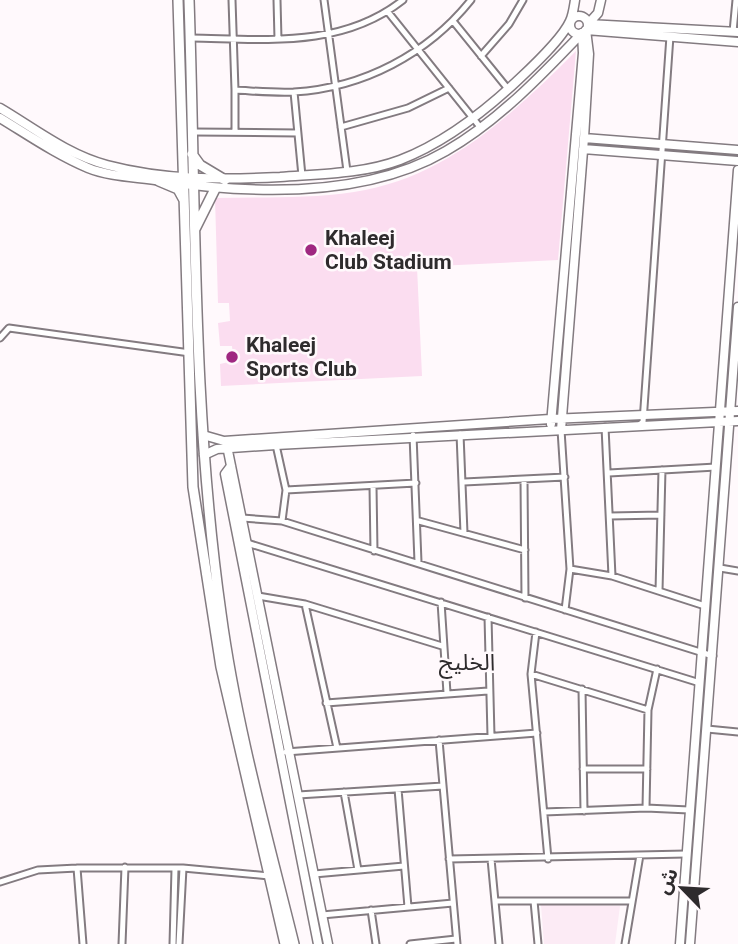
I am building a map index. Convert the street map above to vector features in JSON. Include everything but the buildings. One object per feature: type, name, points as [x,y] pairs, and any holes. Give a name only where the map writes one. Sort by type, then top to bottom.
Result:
[{"type":"main road","points":[[178,0],[204,455],[228,660],[294,944]]},
{"type":"main road","points":[[189,0],[194,132],[185,200],[193,487],[215,630],[285,944]]},
{"type":"main road","points":[[192,154],[200,165],[225,180]]},
{"type":"main road","points":[[159,181],[178,189],[185,200]]},
{"type":"main road","points":[[192,234],[215,189]]},
{"type":"street","points":[[232,0],[235,132]]},
{"type":"street","points":[[276,0],[278,39]]},
{"type":"street","points":[[324,0],[347,171]]},
{"type":"street","points":[[191,38],[278,39],[328,36],[388,12],[403,0]]},
{"type":"street","points":[[235,90],[294,92],[334,86],[388,68],[453,21],[471,0]]},
{"type":"street","points":[[481,56],[509,24],[523,0]]},
{"type":"street","points":[[575,0],[570,21],[571,30],[736,32],[736,0]]},
{"type":"street","points":[[0,107],[81,156],[107,166],[215,189],[269,192],[352,182],[399,172],[445,152],[480,127],[585,29],[598,13],[601,0]]},
{"type":"street","points":[[388,12],[480,127]]},
{"type":"street","points":[[0,118],[90,169],[159,181],[302,176],[347,171],[398,161],[429,147],[473,118],[508,89],[570,21],[580,16],[589,54],[561,419],[570,569],[565,610]]},
{"type":"street","points":[[453,21],[508,89]]},
{"type":"street","points":[[551,430],[585,29]]},
{"type":"street","points":[[670,31],[738,42]]},
{"type":"street","points":[[638,426],[643,422],[641,415],[670,31]]},
{"type":"street","points":[[341,127],[408,108],[449,88]]},
{"type":"street","points":[[294,92],[302,176]]},
{"type":"street","points":[[194,132],[298,133]]},
{"type":"street","points":[[584,138],[738,150]]},
{"type":"street","points":[[583,149],[738,161]]},
{"type":"street","points":[[680,944],[738,170]]},
{"type":"street","points":[[690,944],[734,421],[738,307]]},
{"type":"street","points":[[0,338],[9,328],[190,353]]},
{"type":"street","points":[[544,379],[554,379]]},
{"type":"street","points":[[204,455],[217,449],[550,419],[734,411]]},
{"type":"street","points":[[203,435],[224,441],[413,433],[460,434],[734,421]]},
{"type":"street","points":[[606,427],[612,576]]},
{"type":"street","points":[[413,433],[419,521],[418,562]]},
{"type":"street","points":[[460,434],[464,533]]},
{"type":"street","points":[[224,441],[258,596],[318,944]]},
{"type":"street","points":[[276,445],[286,491],[282,521]]},
{"type":"street","points":[[231,466],[225,474],[284,752],[298,795],[328,944]]},
{"type":"street","points":[[609,473],[716,467]]},
{"type":"street","points":[[659,592],[663,470]]},
{"type":"street","points":[[464,482],[565,477]]},
{"type":"street","points":[[524,479],[525,598]]},
{"type":"street","points":[[286,491],[416,483]]},
{"type":"street","points":[[373,486],[374,551]]},
{"type":"street","points":[[610,516],[661,515]]},
{"type":"street","points":[[242,518],[282,521],[713,656]]},
{"type":"street","points":[[419,521],[524,550]]},
{"type":"street","points":[[247,543],[700,683]]},
{"type":"street","points":[[720,568],[738,571]]},
{"type":"street","points":[[570,569],[612,576],[705,606]]},
{"type":"street","points":[[258,596],[305,604],[442,646]]},
{"type":"street","points":[[441,602],[447,693]]},
{"type":"street","points":[[305,604],[337,748]]},
{"type":"street","points":[[488,617],[491,736]]},
{"type":"street","points":[[536,632],[531,674],[548,859]]},
{"type":"street","points":[[646,808],[648,709],[657,669]]},
{"type":"street","points":[[531,674],[648,709]]},
{"type":"street","points":[[582,689],[584,811]]},
{"type":"street","points":[[326,703],[488,691]]},
{"type":"street","points":[[706,729],[738,732]]},
{"type":"street","points":[[284,752],[537,733]]},
{"type":"street","points":[[410,944],[456,941],[439,740]]},
{"type":"street","points":[[583,769],[647,769]]},
{"type":"street","points":[[298,795],[443,786]]},
{"type":"street","points":[[398,789],[408,906]]},
{"type":"street","points":[[344,792],[358,870]]},
{"type":"street","points":[[544,812],[646,808],[689,810]]},
{"type":"street","points":[[449,859],[687,854]]},
{"type":"street","points":[[625,944],[640,855]]},
{"type":"street","points":[[491,859],[499,944]]},
{"type":"street","points":[[314,874],[404,866]]},
{"type":"street","points":[[122,944],[125,867]]},
{"type":"street","points":[[0,882],[38,870],[77,868],[183,868],[269,876]]},
{"type":"street","points":[[77,868],[83,944]]},
{"type":"street","points":[[179,944],[183,868]]},
{"type":"street","points":[[173,944],[175,869]]},
{"type":"street","points":[[495,901],[632,901]]},
{"type":"street","points":[[534,901],[538,944]]},
{"type":"street","points":[[322,915],[453,902]]},
{"type":"street","points":[[370,910],[376,944]]},
{"type":"shaded area","points":[[576,51],[558,260],[417,267],[422,376],[221,386],[220,364],[233,361],[232,346],[220,346],[218,323],[230,321],[229,303],[218,303],[215,198],[302,197],[354,192],[387,185],[419,173],[448,158],[502,120]]},
{"type":"shaded area","points":[[541,905],[620,906],[615,944],[544,944]]},
{"type":"place","name":"Khaleej Club Stadium","points":[[311,250]]},
{"type":"place","name":"Khaleej Sports Club","points":[[232,357]]},
{"type":"district","name":"الخليج","points":[[467,662]]}]
